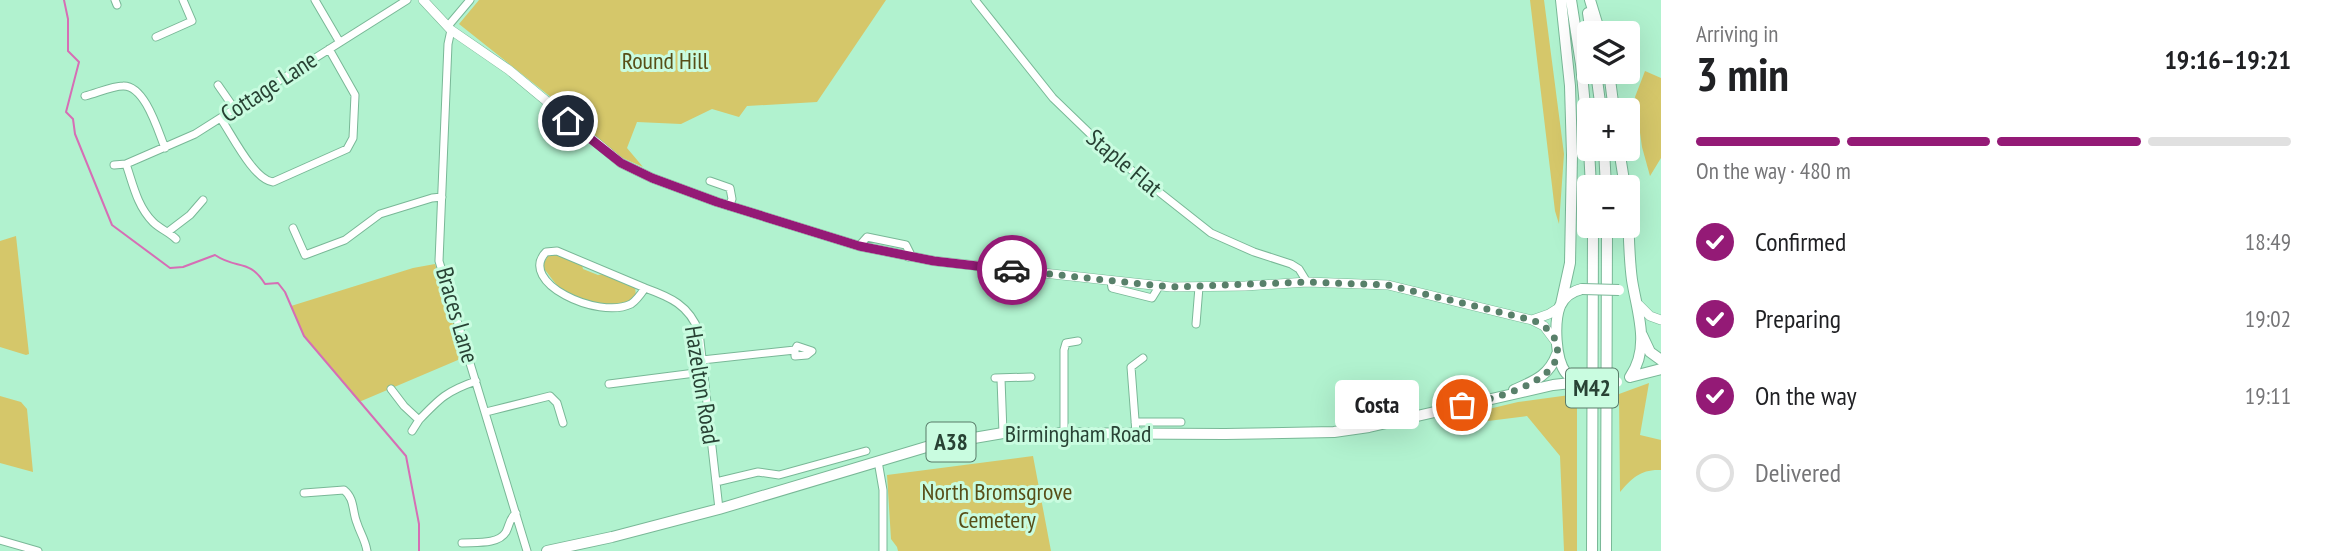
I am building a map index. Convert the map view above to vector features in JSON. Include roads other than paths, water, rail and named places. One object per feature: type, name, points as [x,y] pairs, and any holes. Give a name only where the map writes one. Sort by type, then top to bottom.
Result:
[{"type":"highway","points":[[1561,0],[1570,86],[1572,180],[1570,263],[1560,306],[1557,349],[1567,374],[1580,382],[1617,382],[1661,369]]},
{"type":"highway","points":[[1571,0],[1584,98]]},
{"type":"highway","points":[[1588,0],[1590,21]]},
{"type":"highway","points":[[1588,0],[1596,21]]},
{"type":"highway","name":"M42","points":[[1592,551],[1593,238]]},
{"type":"highway","name":"M42","points":[[1606,551],[1608,238]]},
{"type":"highway","points":[[1629,238],[1632,280],[1642,334],[1650,352],[1661,360]]},
{"type":"highway","points":[[1560,306],[1570,294],[1582,289],[1619,290],[1628,293],[1638,303]]},
{"type":"highway","points":[[1630,377],[1637,364],[1642,334]]},
{"type":"highway","name":"Birmingham Road","points":[[1495,398],[1542,377],[1551,369],[1557,349]]},
{"type":"highway","name":"Birmingham Road","points":[[547,551],[719,509],[933,445],[1003,433],[1064,433],[1135,427],[1225,434],[1334,432],[1369,427],[1564,383],[1580,382]]},
{"type":"main road","points":[[423,0],[449,28],[509,70],[621,163],[652,178],[729,206],[859,246],[908,257],[1111,282],[1199,287],[1307,282],[1388,285],[1532,320],[1545,326],[1557,349]]},
{"type":"main road","points":[[1638,303],[1650,316],[1661,320]]},
{"type":"main road","points":[[1532,320],[1549,314],[1560,306]]},
{"type":"main road","points":[[1642,334],[1650,324],[1661,320]]},
{"type":"street","points":[[183,0],[192,21]]},
{"type":"street","points":[[315,0],[339,41]]},
{"type":"street","name":"Cottage Lane","points":[[114,165],[126,164],[165,148],[221,119],[234,108],[406,0]]},
{"type":"street","points":[[449,28],[470,0]]},
{"type":"street","name":"Staple Flat","points":[[975,0],[1054,98],[1111,155],[1211,233],[1254,252],[1292,264],[1299,269],[1307,282]]},
{"type":"street","points":[[162,37],[201,16]]},
{"type":"street","name":"Braces Lane","points":[[449,28],[439,261],[527,551]]},
{"type":"street","points":[[221,119],[255,170],[269,182],[347,149],[353,138],[355,95],[329,49]]},
{"type":"street","points":[[218,85],[234,108]]},
{"type":"street","points":[[85,96],[124,86],[135,89],[144,98],[165,148]]},
{"type":"street","points":[[126,164],[141,207],[153,222],[176,239]]},
{"type":"street","points":[[710,181],[730,188],[732,199],[729,206]]},
{"type":"street","points":[[293,228],[305,255],[345,240],[380,214],[442,197]]},
{"type":"street","points":[[169,232],[203,200]]},
{"type":"street","name":"Hazelton Road","points":[[645,288],[629,305],[600,308],[561,295],[540,268],[540,260],[546,251],[557,251],[670,297],[689,312],[699,332],[719,509]]},
{"type":"street","points":[[1196,324],[1199,287]]},
{"type":"street","points":[[1064,433],[1064,350],[1066,343],[1078,341]]},
{"type":"street","points":[[702,359],[795,350]]},
{"type":"street","points":[[1143,358],[1131,367],[1135,427],[1181,422]]},
{"type":"street","points":[[609,384],[703,372]]},
{"type":"street","points":[[1003,433],[998,379],[1031,377]]},
{"type":"street","points":[[412,431],[442,395],[476,381]]},
{"type":"street","points":[[391,388],[419,421]]},
{"type":"street","points":[[486,412],[550,396],[556,403],[563,424]]},
{"type":"street","points":[[716,482],[758,472],[779,475],[866,450]]},
{"type":"street","points":[[878,461],[883,490],[883,551]]},
{"type":"street","points":[[304,493],[344,490],[351,495],[357,525],[365,536],[367,551]]},
{"type":"street","points":[[462,543],[500,538],[506,532],[510,518],[516,513]]},
{"type":"street","points":[[0,540],[38,551]]},
{"type":"waterway","points":[[64,0],[68,19],[68,51],[79,62],[66,112],[73,119],[75,134],[112,225],[170,268],[183,267],[215,255],[248,267],[265,284],[278,283],[285,292],[304,336],[406,456],[419,524],[419,551]]},
{"type":"place","name":"Costa","points":[[1462,405]]},
{"type":"park label","name":"Round Hill","points":[[665,61]]},
{"type":"park label","name":"North Bromsgrove Cemetery","points":[[997,506]]}]
